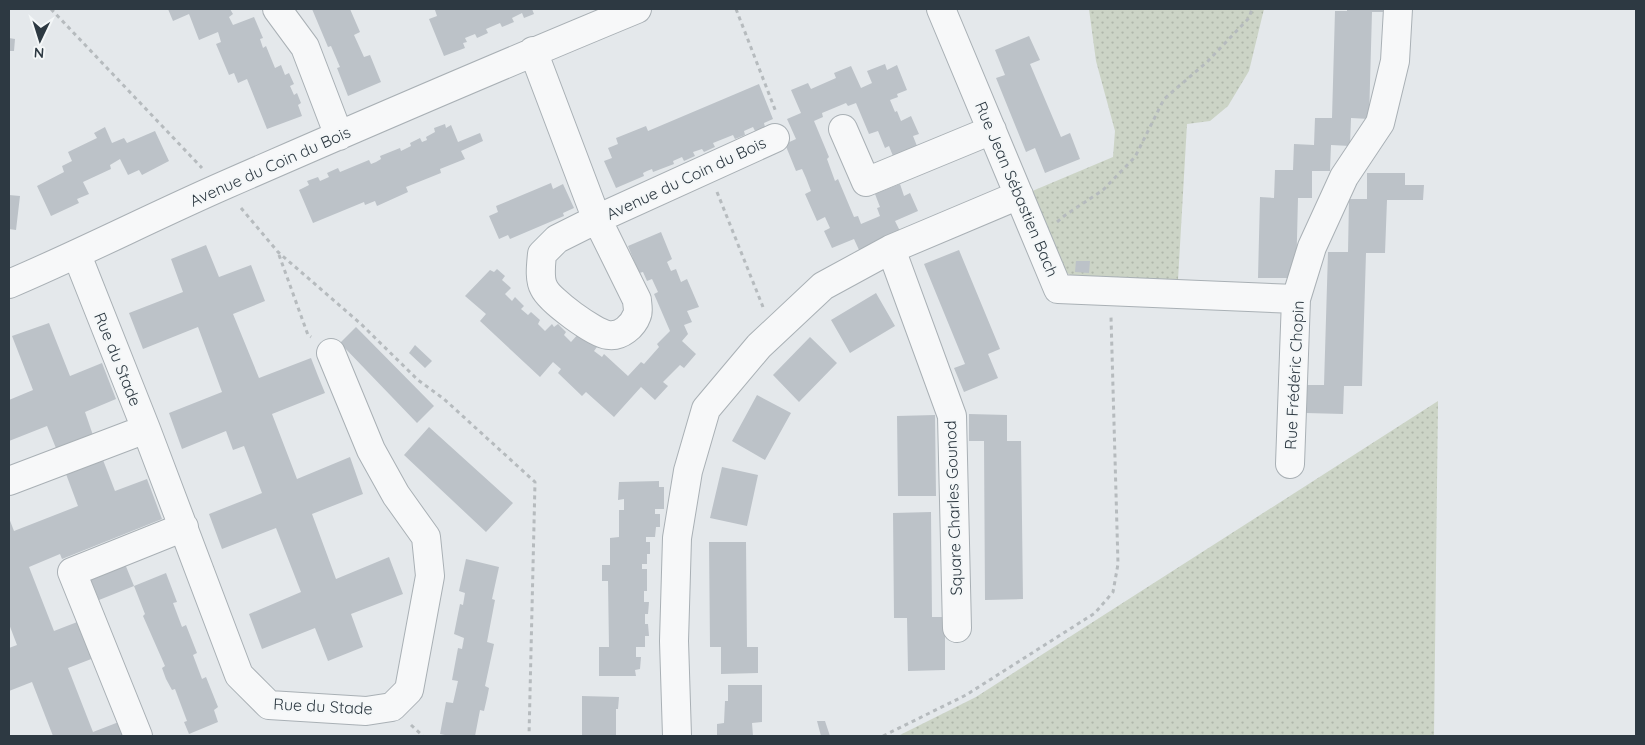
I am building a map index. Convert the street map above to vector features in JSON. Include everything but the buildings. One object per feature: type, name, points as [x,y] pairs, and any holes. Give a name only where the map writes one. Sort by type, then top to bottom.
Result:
[{"type":"street","points":[[277,9],[306,47],[339,136]]},
{"type":"street","name":"Avenue du Coin du Bois","points":[[9,284],[77,255],[223,186],[533,52],[638,9]]},
{"type":"street","name":"Rue Jean Sébastien Bach","points":[[941,9],[1058,289],[1296,299]]},
{"type":"street","name":"Rue Frédéric Chopin","points":[[1290,464],[1296,299],[1312,247],[1344,177],[1380,124],[1395,61],[1398,9]]},
{"type":"street","name":"Avenue du Coin du Bois","points":[[533,52],[597,219],[775,138]]},
{"type":"street","points":[[843,129],[866,182],[992,130]]},
{"type":"street","points":[[677,736],[674,641],[677,538],[688,471],[706,409],[759,346],[823,286],[891,249],[1019,195]]},
{"type":"street","name":"Square Charles Gounod","points":[[891,249],[952,416],[957,628]]},
{"type":"street","name":"Rue du Stade","points":[[77,255],[184,527],[239,675],[269,705],[366,711],[392,707],[409,690],[430,576],[426,537],[396,494],[371,450],[331,353]]},
{"type":"street","points":[[9,481],[146,429]]},
{"type":"street","points":[[138,736],[72,572],[184,527]]},
{"type":"path","points":[[51,9],[199,166],[223,186],[278,252],[361,324],[418,380],[444,399],[535,482],[529,736]]},
{"type":"path","points":[[736,9],[780,124],[775,138]]},
{"type":"path","points":[[1038,240],[1064,216],[1103,190],[1135,157],[1164,99],[1207,62],[1250,18],[1252,9]]},
{"type":"path","points":[[708,168],[773,333]]},
{"type":"path","points":[[278,252],[308,335],[331,353]]},
{"type":"path","points":[[883,736],[966,695],[1095,613],[1113,592],[1118,564],[1110,291]]},
{"type":"shaded area","points":[[1089,9],[1264,9],[1249,71],[1228,106],[1210,121],[1187,124],[1178,280],[1075,278],[1067,273],[1030,192],[1113,157],[1115,131],[1096,61]]},
{"type":"shaded area","points":[[1438,401],[1434,736],[898,736],[976,697]]}]
